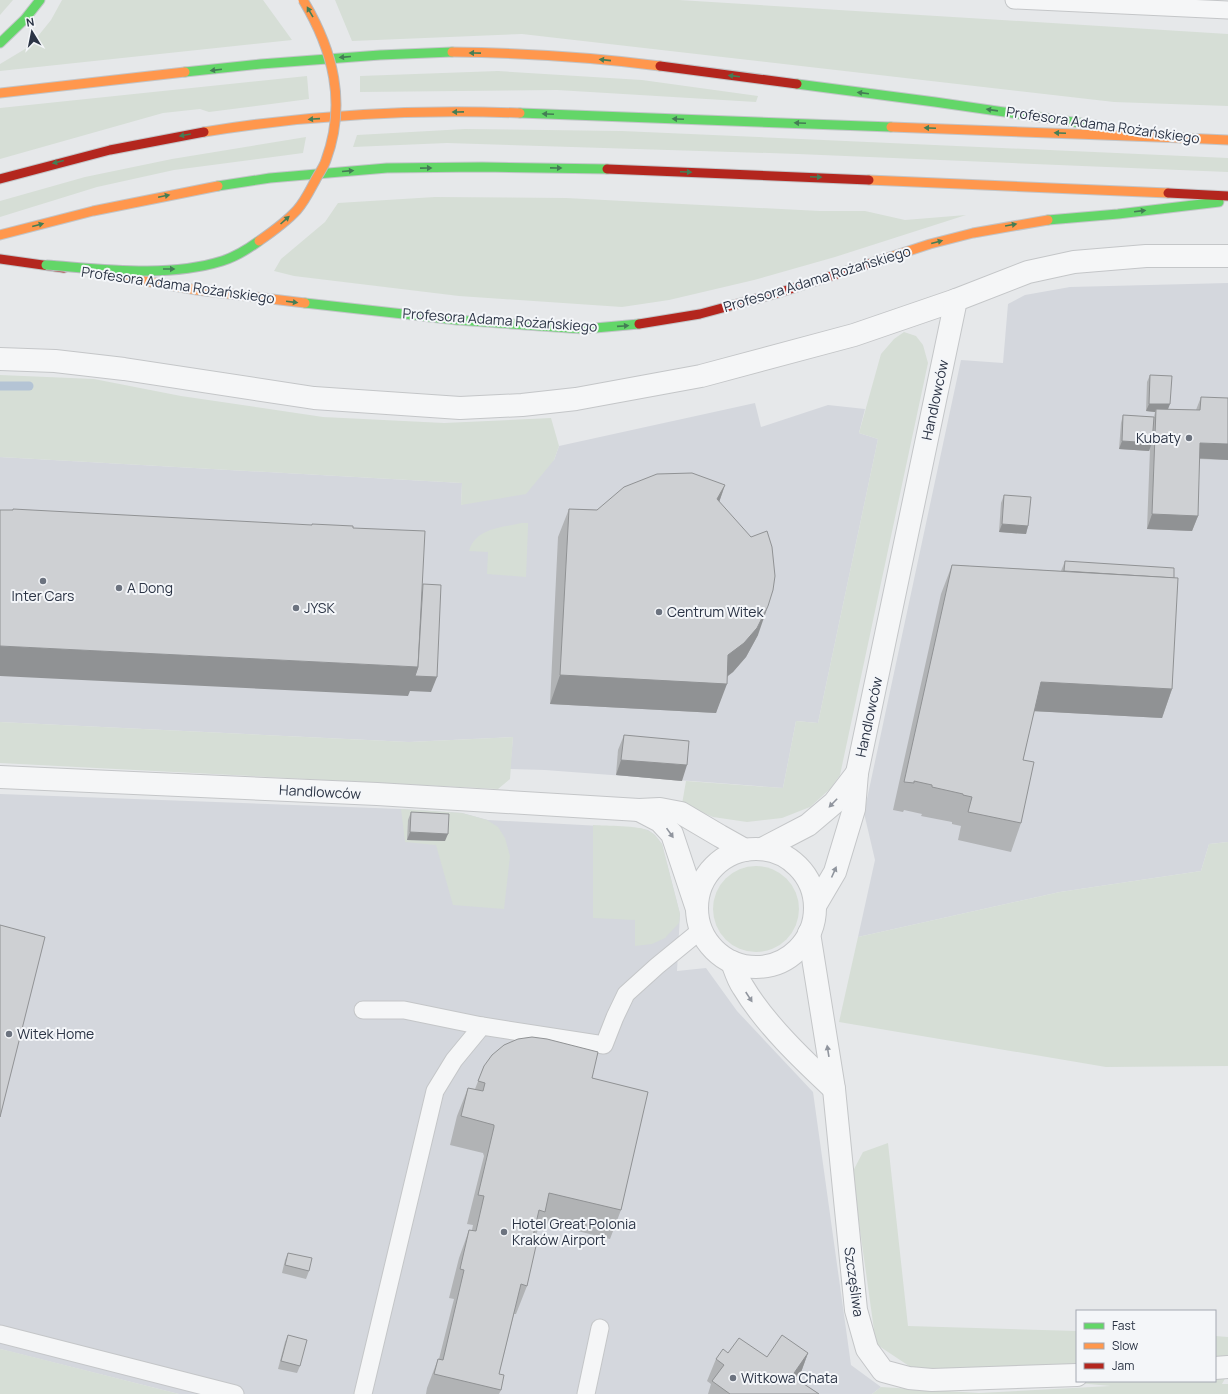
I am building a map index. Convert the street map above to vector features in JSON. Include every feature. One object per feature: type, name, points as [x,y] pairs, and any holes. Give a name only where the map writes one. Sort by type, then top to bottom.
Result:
[{"type":"main road","points":[[0,43],[26,19],[40,0]]},
{"type":"main road","points":[[46,265],[141,270],[184,269],[216,263],[239,253],[263,238],[297,210],[310,193],[327,159],[334,136],[337,113],[332,62],[322,34],[303,0]]},
{"type":"main road","name":"Profesora Adama Rożańskiego","points":[[0,93],[261,64],[443,52],[507,53],[574,57],[644,64],[935,102],[1183,138],[1228,140]]},
{"type":"main road","points":[[0,179],[52,163],[119,147],[198,133],[299,120],[394,113],[497,112],[1183,138]]},
{"type":"main road","points":[[0,235],[93,211],[190,190],[270,178],[387,168],[482,166],[639,170],[1228,196]]},
{"type":"main road","name":"Profesora Adama Rożańskiego","points":[[0,259],[46,265],[196,290],[326,306],[457,320],[584,329],[636,325],[700,314],[778,293],[930,244],[973,232],[1055,219],[1118,214],[1228,201]]},
{"type":"street","points":[[0,359],[54,361],[124,369],[314,398],[460,408],[522,405],[576,399],[701,376],[854,335],[956,300],[1028,272],[1074,262],[1146,256],[1228,256]]},
{"type":"street","name":"Handlowców","points":[[815,906],[835,872],[854,809],[857,773],[956,300]]},
{"type":"street","name":"Handlowców","points":[[0,777],[370,794],[639,810],[660,809],[681,813],[720,836],[754,850],[808,825],[834,803],[857,773]]},
{"type":"street","name":"Handlowców","points":[[639,810],[660,821],[672,834],[699,920]]},
{"type":"street","points":[[754,850],[781,855],[797,865],[808,880],[814,897],[815,906],[809,933],[799,948],[785,959],[768,966],[750,967],[732,962],[719,954],[708,943],[699,920],[699,893],[705,877],[716,865],[730,855],[754,850]]},
{"type":"street","name":"Szczęśliwa","points":[[809,933],[834,1089],[856,1310],[867,1349],[884,1371],[909,1378],[932,1380],[1076,1375]]},
{"type":"street","points":[[732,962],[742,986],[756,1007],[800,1057],[834,1089]]},
{"type":"street","points":[[1216,1368],[1228,1367]]},
{"type":"lane","points":[[1014,0],[1228,10]]},
{"type":"lane","points":[[363,1010],[404,1010],[482,1026],[604,1045],[626,994],[657,966],[699,920]]},
{"type":"lane","points":[[363,1394],[435,1091],[454,1060],[482,1026]]},
{"type":"lane","points":[[586,1394],[600,1328]]},
{"type":"lane","points":[[0,1334],[235,1394]]},
{"type":"shaded area","points":[[0,0],[13,0],[0,15]]},
{"type":"shaded area","points":[[62,0],[263,0],[292,40],[0,71],[0,64],[30,46],[51,20]]},
{"type":"shaded area","points":[[335,0],[679,0],[1228,34],[1228,106],[1114,102],[522,34],[352,41]]},
{"type":"shaded area","points":[[498,71],[642,80],[758,96],[756,102],[557,90],[360,92],[360,76]]},
{"type":"shaded area","points":[[307,76],[309,99],[209,112],[200,109],[163,113],[0,159],[0,108]]},
{"type":"shaded area","points":[[465,129],[622,131],[1228,158],[1228,172],[798,154],[447,143],[353,147],[357,135]]},
{"type":"shaded area","points":[[306,137],[303,153],[174,170],[97,187],[0,217],[0,201],[85,177],[172,159]]},
{"type":"shaded area","points":[[435,197],[566,198],[820,211],[865,211],[905,220],[966,215],[835,257],[754,280],[669,300],[622,307],[459,296],[294,276],[274,271],[281,259],[325,222],[338,203]]},
{"type":"shaded area","points":[[1228,283],[1228,842],[1209,844],[1201,871],[1060,892],[858,937],[875,860],[864,813],[961,360],[1003,363],[1008,304],[1025,295],[1070,287]]},
{"type":"shaded area","points":[[904,332],[916,336],[923,345],[928,363],[840,775],[830,789],[810,807],[782,818],[747,822],[713,817],[682,804],[686,781],[783,788],[796,721],[818,723],[878,439],[859,433],[881,354],[894,339]]},
{"type":"shaded area","points":[[0,375],[94,379],[181,396],[323,417],[444,423],[551,418],[559,446],[554,460],[526,494],[461,505],[462,483],[0,457]]},
{"type":"shaded area","points":[[755,403],[761,427],[828,405],[865,409],[859,433],[878,439],[818,723],[796,721],[783,788],[545,770],[510,769],[513,737],[409,742],[0,722],[0,457],[462,483],[461,505],[554,460],[559,446]]},
{"type":"shaded area","points":[[521,523],[528,523],[526,577],[487,574],[488,552],[469,551],[472,543],[483,533],[490,530]]},
{"type":"shaded area","points":[[0,722],[409,742],[513,737],[510,779],[498,789],[0,763]]},
{"type":"shaded area","points":[[0,794],[401,809],[462,813],[488,820],[638,828],[648,830],[655,835],[662,844],[680,914],[677,971],[706,968],[737,1011],[813,1092],[851,1365],[881,1387],[872,1394],[179,1394],[0,1349]]},
{"type":"shaded area","points":[[401,809],[462,813],[487,820],[498,827],[505,838],[510,856],[504,909],[453,905],[436,845],[405,842]]},
{"type":"shaded area","points":[[593,825],[644,829],[653,834],[662,844],[680,914],[679,923],[665,938],[652,944],[635,946],[635,920],[593,918]]},
{"type":"shaded area","points":[[1228,842],[1228,1066],[1106,1067],[839,1022],[858,937],[1060,892],[1201,871],[1209,844]]},
{"type":"shaded area","points":[[756,866],[772,870],[786,879],[795,893],[799,909],[795,925],[786,939],[772,948],[756,952],[740,948],[726,939],[717,925],[713,909],[717,893],[726,879],[740,870]]},
{"type":"shaded area","points":[[888,1143],[908,1326],[1076,1331],[1076,1382],[1216,1382],[1216,1336],[1228,1337],[1228,1373],[1222,1384],[1228,1384],[1228,1394],[872,1394],[881,1387],[979,1393],[1111,1386],[912,1368],[876,1344],[852,1173],[863,1152]]},
{"type":"shaded area","points":[[0,1349],[9,1351],[179,1394],[0,1394]]},
{"type":"building","points":[[1150,375],[1172,376],[1170,404],[1149,404]]},
{"type":"building","points":[[1201,397],[1228,398],[1228,444],[1200,443],[1198,516],[1152,514],[1156,409],[1200,410]]},
{"type":"building","points":[[1123,415],[1154,417],[1152,443],[1122,441]]},
{"type":"building","name":"Centrum Witek","points":[[692,473],[725,485],[717,499],[751,537],[767,531],[772,547],[775,576],[773,590],[768,606],[757,628],[744,643],[728,655],[727,684],[560,675],[569,509],[597,510],[624,487],[657,474]]},
{"type":"building","points":[[1004,495],[1031,497],[1028,526],[1002,524]]},
{"type":"building","points":[[13,509],[425,531],[418,667],[0,646],[0,510]]},
{"type":"building","points":[[1065,561],[1174,568],[1174,578],[1064,571]]},
{"type":"building","points":[[952,565],[1178,578],[1172,689],[1041,682],[1023,760],[1034,762],[1021,823],[968,812],[972,797],[914,781],[914,783],[904,782]]},
{"type":"building","points":[[423,584],[441,585],[437,677],[415,676],[418,667]]},
{"type":"building","points":[[624,735],[689,741],[687,765],[621,760]]},
{"type":"building","points":[[411,812],[449,814],[448,834],[410,832]]},
{"type":"building","points":[[0,925],[45,937],[0,1117]]},
{"type":"building","name":"Hotel Great Polonia Kraków Airport","points":[[532,1037],[547,1039],[598,1052],[592,1078],[648,1092],[621,1210],[549,1193],[545,1212],[539,1210],[531,1245],[536,1246],[527,1286],[521,1284],[499,1374],[504,1375],[501,1390],[434,1374],[438,1359],[443,1360],[464,1270],[460,1269],[469,1230],[476,1231],[484,1196],[478,1195],[494,1127],[494,1125],[461,1116],[468,1088],[483,1091],[485,1083],[478,1081],[484,1066],[492,1055],[504,1045],[518,1039]]},
{"type":"building","points":[[288,1253],[312,1258],[309,1271],[285,1265]]},
{"type":"building","points":[[288,1335],[307,1340],[300,1366],[281,1361]]},
{"type":"building","points":[[782,1335],[808,1353],[792,1376],[819,1394],[730,1394],[712,1381],[724,1365],[716,1359],[723,1349],[728,1353],[739,1338],[767,1357]]},
{"type":"waterway","points":[[0,386],[29,386]]},
{"type":"traffic: fast","points":[[0,43],[25,19],[40,0]]},
{"type":"traffic: fast","points":[[185,72],[261,64],[380,55],[452,52]]},
{"type":"traffic: fast","points":[[797,84],[1108,127]]},
{"type":"traffic: fast","points":[[520,113],[891,127]]},
{"type":"traffic: fast","points":[[218,186],[270,178],[387,168],[482,167],[607,169]]},
{"type":"traffic: fast","points":[[1048,220],[1118,214],[1219,202]]},
{"type":"traffic: fast","points":[[46,265],[134,271],[179,269],[222,261],[259,241]]},
{"type":"traffic: fast","points":[[305,303],[457,320],[584,329],[639,324]]},
{"type":"traffic: slow","points":[[259,241],[288,219],[297,210],[324,165],[332,139],[336,98],[334,77],[322,38],[303,0]]},
{"type":"traffic: slow","points":[[452,52],[556,56],[660,66]]},
{"type":"traffic: slow","points":[[0,93],[185,72]]},
{"type":"traffic: slow","points":[[204,132],[322,117],[441,112],[520,113]]},
{"type":"traffic: slow","points":[[891,127],[1183,138]]},
{"type":"traffic: slow","points":[[1164,135],[1183,138],[1228,140]]},
{"type":"traffic: slow","points":[[869,180],[1168,193]]},
{"type":"traffic: slow","points":[[0,235],[93,211],[218,186]]},
{"type":"traffic: slow","points":[[881,260],[930,244],[973,233],[1048,220]]},
{"type":"traffic: slow","points":[[116,276],[197,290],[305,303]]},
{"type":"traffic: jam","points":[[660,66],[797,84]]},
{"type":"traffic: jam","points":[[0,179],[110,150],[204,132]]},
{"type":"traffic: jam","points":[[607,169],[869,180]]},
{"type":"traffic: jam","points":[[1168,193],[1228,196]]},
{"type":"traffic: jam","points":[[0,259],[64,268]]},
{"type":"traffic: jam","points":[[639,324],[700,314],[778,293],[881,260]]},
{"type":"place","name":"Kubaty","points":[[1189,438]]},
{"type":"place","name":"Inter Cars","points":[[43,581]]},
{"type":"place","name":"A Dong","points":[[119,588]]},
{"type":"place","name":"JYSK","points":[[296,608]]},
{"type":"place","name":"Centrum Witek","points":[[659,612]]},
{"type":"place","name":"Witek Home","points":[[9,1034]]},
{"type":"place","name":"Hotel Great Polonia Kraków Airport","points":[[504,1232]]},
{"type":"place","name":"Witkowa Chata","points":[[733,1378]]}]
